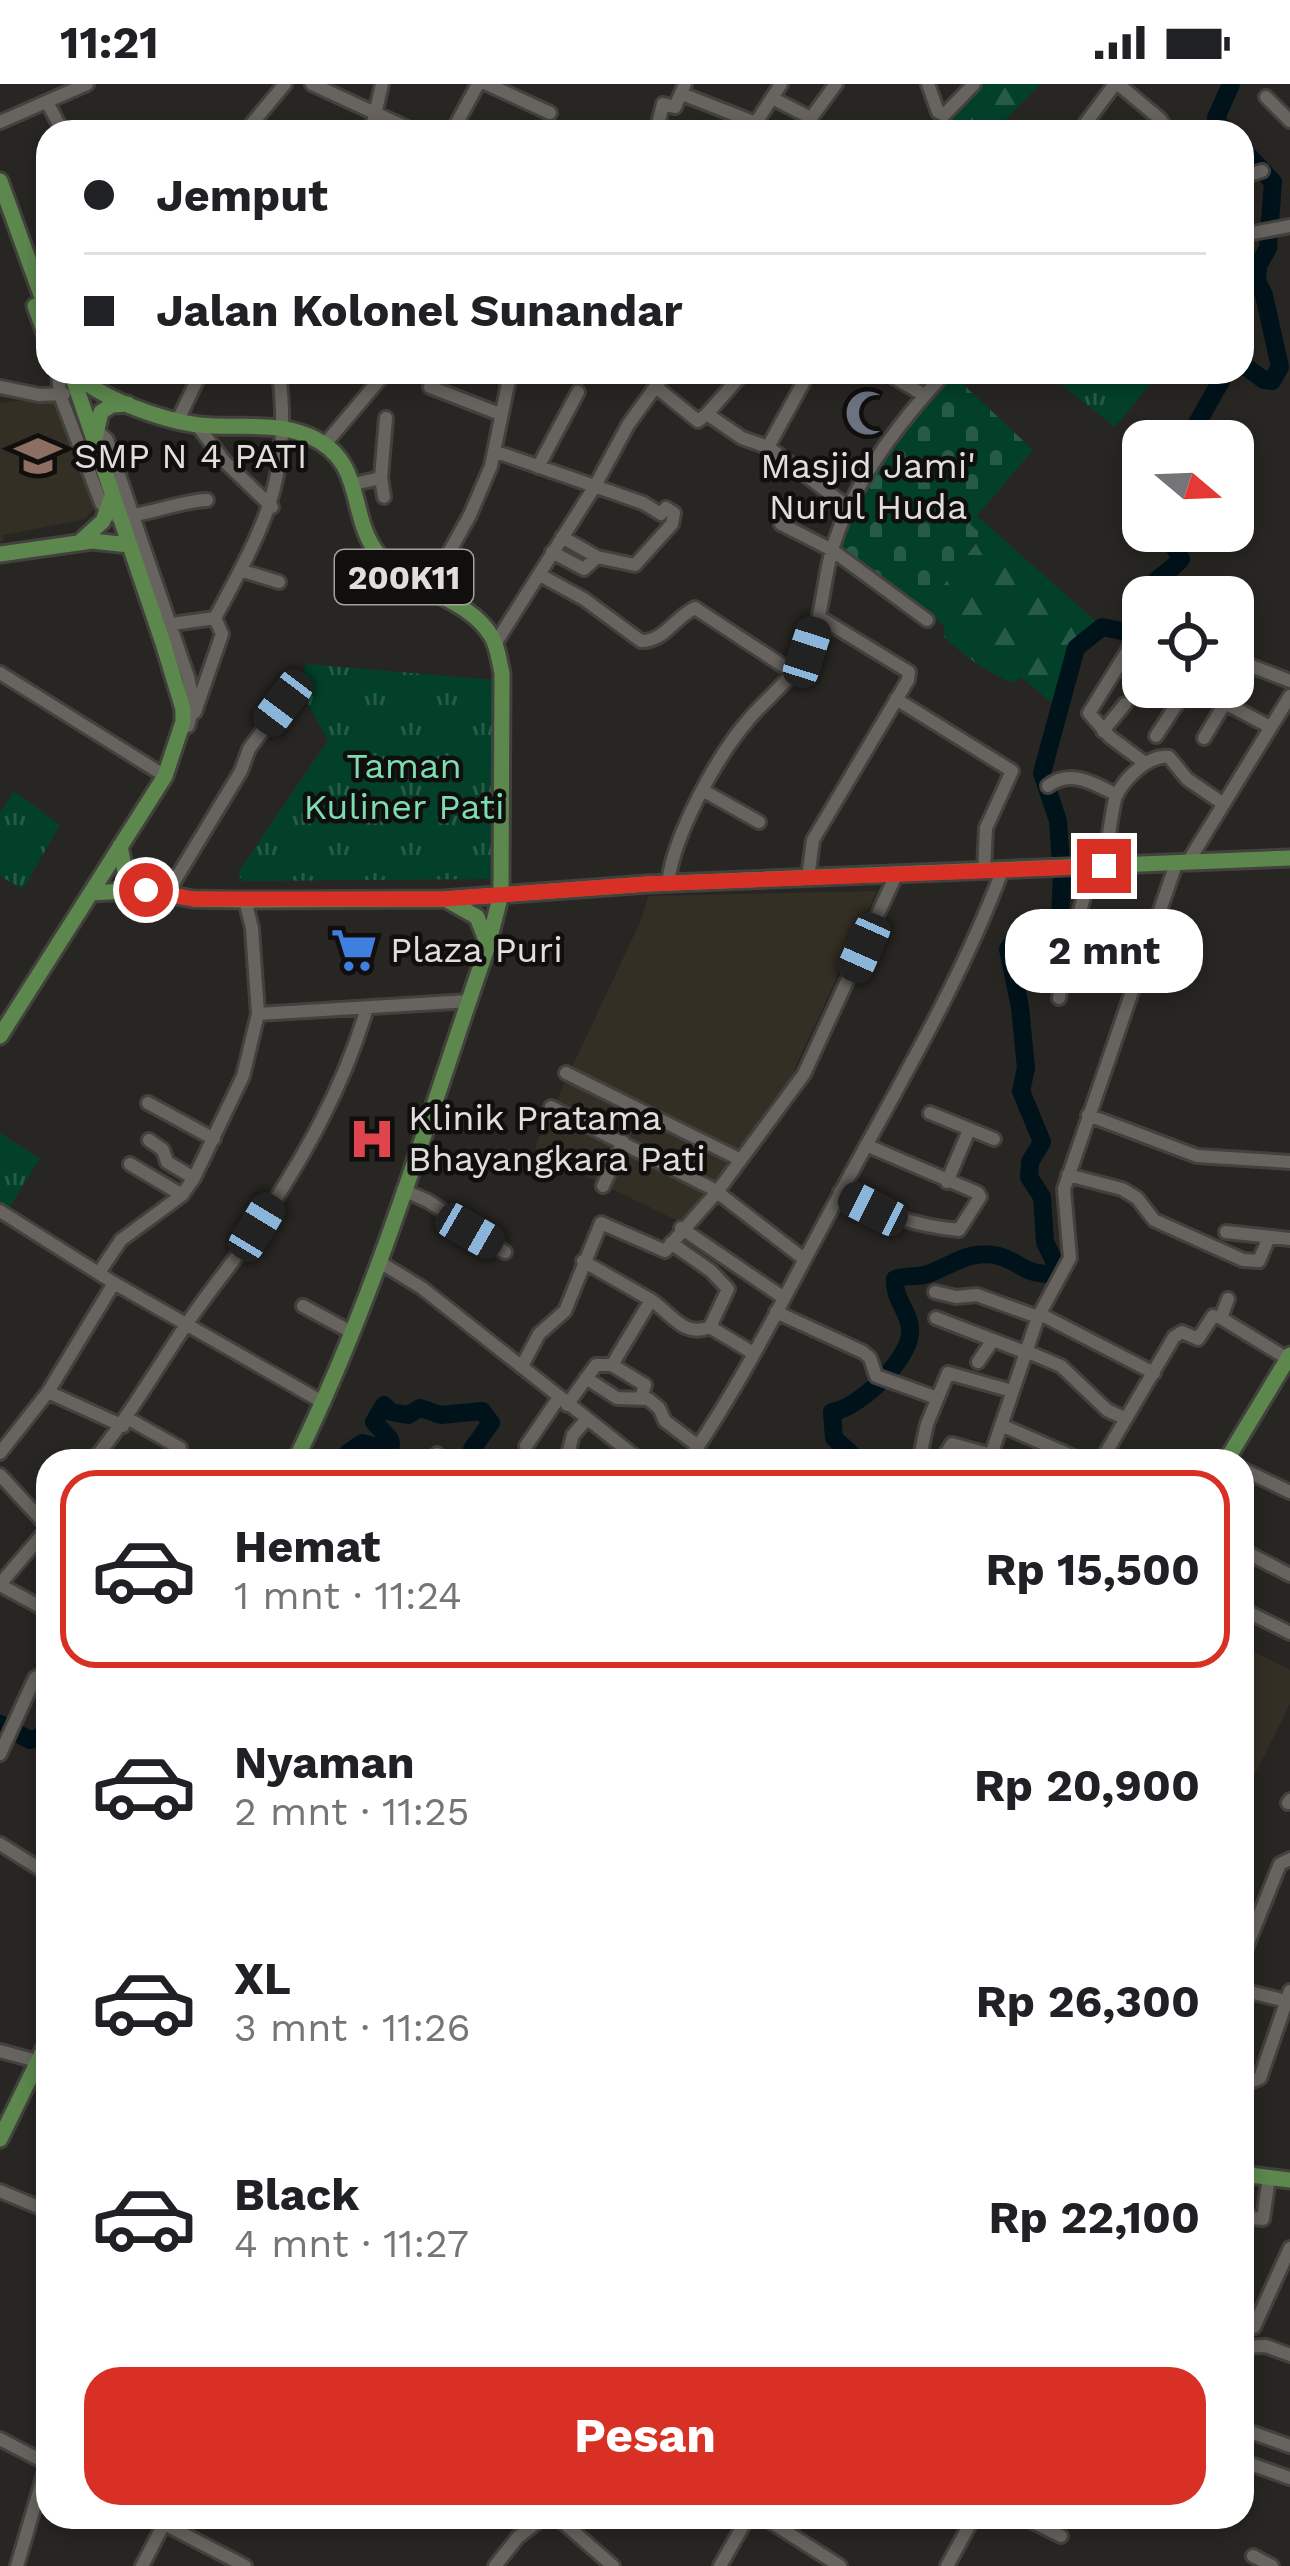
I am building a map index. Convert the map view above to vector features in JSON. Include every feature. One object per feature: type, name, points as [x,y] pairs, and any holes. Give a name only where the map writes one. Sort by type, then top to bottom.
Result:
[{"type":"main road","points":[[0,181],[36,260]]},
{"type":"main road","points":[[0,211],[36,309]]},
{"type":"main road","points":[[78,384],[129,545],[165,625],[164,643],[183,709],[181,735],[165,776]]},
{"type":"main road","points":[[87,384],[196,425],[282,427],[326,444]]},
{"type":"main road","points":[[92,430],[101,412],[123,401]]},
{"type":"main road","name":"200K11","points":[[326,444],[354,484],[375,550],[400,574],[480,622],[495,644],[502,673],[501,894]]},
{"type":"main road","points":[[78,544],[118,510]]},
{"type":"main road","points":[[0,554],[105,540],[129,545]]},
{"type":"main road","points":[[0,1036],[180,754],[188,726],[184,692],[164,643]]},
{"type":"main road","points":[[120,846],[125,872],[146,890]]},
{"type":"main road","points":[[92,893],[146,890],[245,900],[444,899],[668,883],[1290,858]]},
{"type":"main road","points":[[302,1449],[378,1261],[488,945],[501,894]]},
{"type":"main road","points":[[444,899],[477,917],[488,945]]},
{"type":"main road","points":[[1233,1449],[1289,1357]]},
{"type":"main road","points":[[0,2139],[36,2076]]},
{"type":"main road","points":[[1254,2175],[1290,2180]]},
{"type":"street","points":[[0,122],[87,84]]},
{"type":"street","points":[[255,120],[284,84]]},
{"type":"street","points":[[312,84],[388,120]]},
{"type":"street","points":[[375,120],[382,84]]},
{"type":"street","points":[[460,120],[483,84],[550,113]]},
{"type":"street","points":[[758,120],[781,84]]},
{"type":"street","points":[[772,98],[812,118],[836,84]]},
{"type":"street","points":[[928,84],[938,112],[944,115]]},
{"type":"street","points":[[944,120],[974,84]]},
{"type":"street","points":[[1088,120],[1116,84],[1161,120]]},
{"type":"street","points":[[659,120],[663,104],[674,108],[683,89],[739,120]]},
{"type":"street","points":[[1266,97],[1290,121]]},
{"type":"street","points":[[47,102],[57,120]]},
{"type":"street","points":[[1254,173],[1262,171]]},
{"type":"street","points":[[1254,233],[1286,226]]},
{"type":"street","points":[[0,387],[36,383]]},
{"type":"street","points":[[77,384],[100,503],[118,510],[207,500]]},
{"type":"street","points":[[178,420],[195,384]]},
{"type":"street","points":[[215,618],[272,507],[281,470],[280,384]]},
{"type":"street","points":[[326,444],[376,384]]},
{"type":"street","points":[[428,590],[470,515],[494,451],[508,384]]},
{"type":"street","points":[[495,644],[596,487],[628,425],[658,384]]},
{"type":"street","points":[[656,387],[698,421],[734,384]]},
{"type":"street","points":[[768,447],[802,384]]},
{"type":"street","points":[[905,384],[924,395]]},
{"type":"street","points":[[668,883],[671,860],[704,791],[748,719],[794,673],[807,652],[832,550],[849,508],[935,384]]},
{"type":"street","points":[[430,387],[500,414]]},
{"type":"street","points":[[538,467],[578,392]]},
{"type":"street","points":[[707,415],[742,438],[768,447],[849,508]]},
{"type":"street","points":[[384,497],[386,418]]},
{"type":"street","points":[[196,425],[225,462],[272,507]]},
{"type":"street","points":[[92,430],[106,437],[118,510],[194,704],[188,726]]},
{"type":"street","points":[[494,451],[661,514],[666,508],[674,513],[672,524],[638,563],[598,557],[562,537]]},
{"type":"street","points":[[354,484],[381,478]]},
{"type":"street","points":[[781,524],[832,550],[927,620]]},
{"type":"street","points":[[552,552],[584,569],[598,557]]},
{"type":"street","points":[[240,570],[279,582]]},
{"type":"street","points":[[540,575],[584,599],[641,641],[663,634],[694,608],[794,673]]},
{"type":"street","points":[[808,878],[813,840],[908,680],[906,668],[819,616]]},
{"type":"street","points":[[165,625],[215,618]]},
{"type":"street","points":[[188,726],[222,634],[215,618]]},
{"type":"street","points":[[1122,659],[1089,711],[1103,731],[1145,763]]},
{"type":"street","points":[[1254,666],[1290,681]]},
{"type":"street","points":[[0,673],[165,776]]},
{"type":"street","points":[[993,1449],[1039,1315],[1070,1258],[1063,1196],[1068,1175],[1182,863],[1290,696]]},
{"type":"street","points":[[696,1449],[784,1298],[969,948],[993,871],[986,828],[1012,771],[896,699]]},
{"type":"street","points":[[166,895],[241,771],[249,749],[283,703]]},
{"type":"street","points":[[1204,738],[1225,703],[1270,727]]},
{"type":"street","points":[[1103,731],[1122,708]]},
{"type":"street","points":[[1156,736],[1173,708]]},
{"type":"street","points":[[1059,998],[1065,958],[1117,795],[1145,763],[1159,755],[1169,757],[1187,779],[1222,803]]},
{"type":"street","points":[[1053,781],[1080,779],[1117,795]]},
{"type":"street","points":[[704,791],[759,822]]},
{"type":"street","points":[[556,1332],[601,1223],[662,1251],[715,1190],[814,1058],[896,874]]},
{"type":"street","points":[[100,1271],[121,1240],[182,1195],[194,1178],[252,1051],[258,1014],[254,946],[245,900]]},
{"type":"street","points":[[258,1014],[469,1001]]},
{"type":"street","points":[[103,1449],[321,1126],[345,1076],[367,1009]]},
{"type":"street","points":[[566,1073],[737,1158]]},
{"type":"street","points":[[148,1103],[214,1138]]},
{"type":"street","points":[[551,1107],[715,1190],[804,1259]]},
{"type":"street","points":[[929,1113],[994,1139]]},
{"type":"street","points":[[1088,1115],[1197,1156],[1290,1162]]},
{"type":"street","points":[[946,1182],[969,1130]]},
{"type":"street","points":[[148,1140],[163,1150],[167,1162],[194,1178]]},
{"type":"street","points":[[603,1186],[622,1142]]},
{"type":"street","points":[[840,1192],[904,1221],[965,1226],[980,1195],[866,1145]]},
{"type":"street","points":[[130,1164],[182,1195]]},
{"type":"street","points":[[1068,1175],[1130,1193],[1154,1220],[1243,1260],[1259,1261],[1269,1237]]},
{"type":"street","points":[[403,1190],[505,1252]]},
{"type":"street","points":[[0,1211],[114,1283],[324,1403]]},
{"type":"street","points":[[681,1228],[784,1298]]},
{"type":"street","points":[[1226,1232],[1290,1239]]},
{"type":"street","points":[[583,1261],[650,1300],[680,1325],[699,1331],[710,1327],[728,1289],[712,1271],[671,1243]]},
{"type":"street","points":[[378,1261],[422,1288],[625,1449]]},
{"type":"street","points":[[0,1453],[48,1392],[114,1283]]},
{"type":"street","points":[[935,1292],[977,1295],[1039,1315],[1154,1372]]},
{"type":"street","points":[[1221,1318],[1228,1299]]},
{"type":"street","points":[[612,1365],[650,1300]]},
{"type":"street","points":[[303,1306],[351,1332]]},
{"type":"street","points":[[522,1366],[539,1334],[565,1311]]},
{"type":"street","points":[[776,1312],[862,1352],[870,1358],[875,1375],[937,1399]]},
{"type":"street","points":[[1108,1449],[1181,1332],[1198,1339],[1214,1316],[1289,1357]]},
{"type":"street","points":[[936,1318],[1061,1366],[1108,1410],[1126,1419]]},
{"type":"street","points":[[710,1327],[753,1353]]},
{"type":"street","points":[[978,1362],[993,1340]]},
{"type":"street","points":[[526,1446],[596,1365],[612,1365],[645,1385],[641,1398]]},
{"type":"street","points":[[923,1449],[950,1372],[1012,1391]]},
{"type":"street","points":[[586,1378],[617,1398],[653,1403],[665,1421],[698,1446]]},
{"type":"street","points":[[48,1392],[179,1448]]},
{"type":"street","points":[[569,1449],[573,1435],[586,1420]]},
{"type":"street","points":[[1001,1425],[1056,1449]]},
{"type":"street","points":[[1254,1474],[1290,1492]]},
{"type":"street","points":[[0,1475],[36,1515]]},
{"type":"street","points":[[36,1542],[0,1584],[36,1604]]},
{"type":"street","points":[[1254,1556],[1290,1575]]},
{"type":"street","points":[[1254,1615],[1290,1633]]},
{"type":"street","points":[[0,1754],[36,1678]]},
{"type":"street","points":[[0,1844],[36,1866]]},
{"type":"street","points":[[1254,1928],[1280,1864],[1290,1859]]},
{"type":"street","points":[[1254,1992],[1288,1996],[1260,2078],[1254,2080]]},
{"type":"street","points":[[0,2051],[36,2060]]},
{"type":"street","points":[[1254,2218],[1263,2219],[1269,2177]]},
{"type":"street","points":[[0,2191],[36,2206]]},
{"type":"street","points":[[1254,2327],[1290,2248]]},
{"type":"street","points":[[1254,2346],[1290,2355]]},
{"type":"street","points":[[1254,2432],[1290,2446]]},
{"type":"street","points":[[0,2439],[36,2458]]},
{"type":"street","points":[[1254,2465],[1290,2478]]},
{"type":"street","points":[[17,2566],[36,2501]]},
{"type":"street","points":[[142,2566],[157,2529]]},
{"type":"street","points":[[179,2529],[245,2566]]},
{"type":"street","points":[[495,2566],[528,2529]]},
{"type":"street","points":[[571,2529],[613,2566]]},
{"type":"street","points":[[720,2566],[741,2529]]},
{"type":"street","points":[[783,2529],[840,2566]]},
{"type":"street","points":[[947,2566],[967,2529]]},
{"type":"street","points":[[1047,2529],[1061,2536]]},
{"type":"street","points":[[1252,2556],[1272,2566]]},
{"type":"shaded area","name":"SMP N 4 PATI","points":[[57,402],[94,509],[85,519],[3,535],[0,542],[0,403]]},
{"type":"shaded area","points":[[877,891],[794,1070],[798,1073],[685,1218],[678,1221],[536,1152],[648,896]]},
{"type":"shaded area","points":[[1254,1652],[1290,1670],[1290,1704],[1254,1776]]},
{"type":"green space","points":[[978,84],[1040,84],[1006,120],[947,118]]},
{"type":"green space","points":[[939,384],[963,384],[1033,450],[970,524],[982,535],[922,613],[832,550],[881,454]]},
{"type":"green space","points":[[1061,384],[1150,384],[1115,427]]},
{"type":"green space","points":[[976,515],[1102,627],[1076,648],[1066,695],[1052,703],[1021,677],[1014,683],[969,658],[944,637],[944,627],[926,607],[982,536],[969,525]]},
{"type":"green space","name":"Taman Kuliner Pati","points":[[306,664],[494,680],[491,879],[242,881],[238,873],[328,740],[298,686]]},
{"type":"green space","points":[[14,791],[60,825],[23,889],[0,876],[0,813]]},
{"type":"green space","points":[[0,1133],[40,1159],[5,1214],[0,1211]]},
{"type":"waterway","points":[[1217,120],[1231,84]]},
{"type":"waterway","points":[[1254,162],[1273,182],[1268,248],[1258,266],[1257,281],[1280,367],[1272,381],[1254,373]]},
{"type":"waterway","points":[[1199,420],[1219,384]]},
{"type":"waterway","points":[[1162,576],[1181,559],[1177,552]]},
{"type":"waterway","points":[[846,1449],[834,1438],[832,1412],[868,1393],[892,1369],[907,1344],[910,1326],[895,1279],[924,1275],[958,1260],[988,1254],[1044,1274],[1054,1274],[1057,1267],[1045,1242],[1042,1197],[1029,1177],[1030,1162],[1042,1142],[1021,1091],[1026,1068],[1008,949],[1020,931],[1055,942],[1059,937],[1058,821],[1042,773],[1076,648],[1102,627],[1122,631]]},
{"type":"waterway","points":[[387,1449],[390,1439],[374,1422],[384,1405],[391,1412],[408,1415],[420,1408],[441,1415],[482,1411],[491,1423],[472,1449]]},
{"type":"waterway","points":[[354,1449],[362,1443],[383,1449]]},
{"type":"waterway","points":[[0,1724],[30,1740],[36,1738]]},
{"type":"place","name":"Masjid Jami' Nurul Huda","points":[[868,413]]},
{"type":"place","name":"SMP N 4 PATI","points":[[38,456]]},
{"type":"place","name":"Plaza Puri","points":[[354,950]]},
{"type":"place","name":"Klinik Pratama Bhayangkara Pati","points":[[372,1139]]},
{"type":"route","points":[[146,890],[193,899],[444,899],[647,884],[1104,866]]}]
